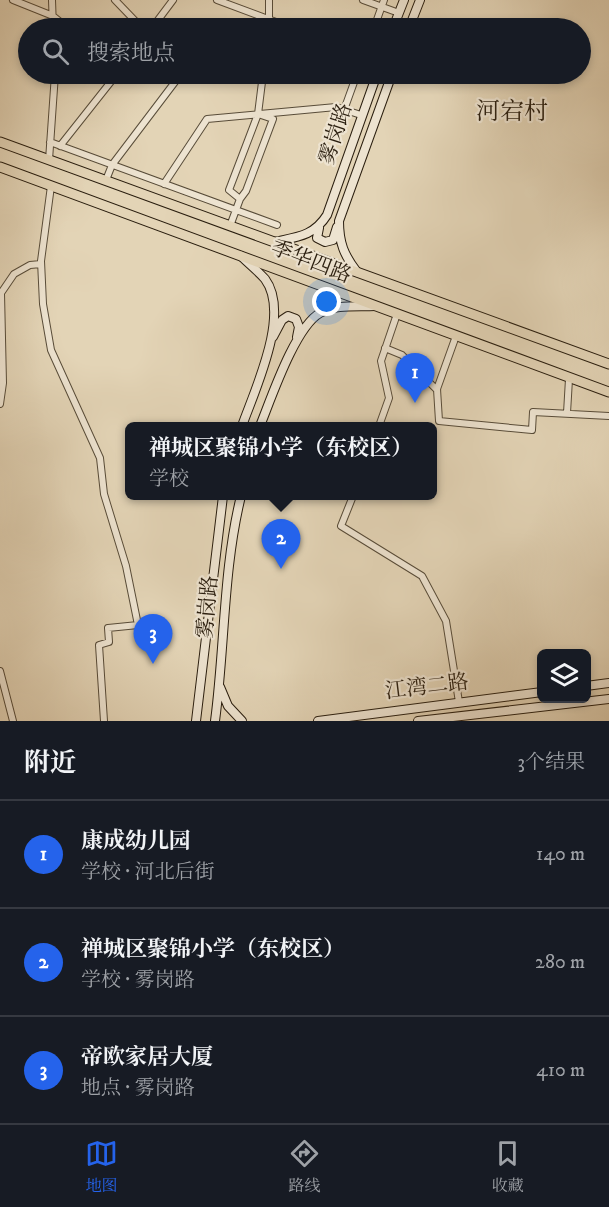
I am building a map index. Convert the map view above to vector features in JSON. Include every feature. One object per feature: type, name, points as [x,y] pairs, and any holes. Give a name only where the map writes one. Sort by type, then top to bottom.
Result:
[{"type":"main road","points":[[397,18],[404,0]]},
{"type":"main road","points":[[413,18],[420,0]]},
{"type":"main road","name":"雾岗路","points":[[319,228],[327,215],[341,178],[372,84]]},
{"type":"main road","name":"雾岗路","points":[[357,272],[345,256],[339,239],[339,221],[388,84]]},
{"type":"main road","name":"季华四路","points":[[0,142],[609,364]]},
{"type":"main road","name":"季华四路","points":[[0,167],[609,392]]},
{"type":"main road","points":[[319,228],[317,238],[325,242],[333,240],[339,221]]},
{"type":"main road","points":[[274,242],[298,237],[319,228]]},
{"type":"main road","points":[[239,254],[266,280],[275,306],[270,344]]},
{"type":"main road","points":[[262,422],[303,330],[319,313],[339,307],[377,306]]},
{"type":"main road","points":[[243,422],[270,344],[282,320],[288,316],[296,319],[298,327],[295,346]]},
{"type":"main road","name":"雾岗路","points":[[196,721],[222,500]]},
{"type":"main road","name":"雾岗路","points":[[215,721],[220,687],[227,588],[240,500]]},
{"type":"main road","points":[[591,685],[609,683]]},
{"type":"main road","points":[[220,687],[228,706],[242,721]]},
{"type":"main road","name":"江湾二路","points":[[318,721],[537,693]]},
{"type":"main road","name":"江湾二路","points":[[418,721],[609,699]]},
{"type":"street","points":[[13,0],[56,18]]},
{"type":"street","points":[[52,0],[53,16]]},
{"type":"street","points":[[115,0],[132,18]]},
{"type":"street","points":[[160,18],[173,0]]},
{"type":"street","points":[[217,0],[265,18]]},
{"type":"street","points":[[269,0],[270,18]]},
{"type":"street","points":[[363,0],[383,3],[399,13]]},
{"type":"street","points":[[378,18],[383,3]]},
{"type":"street","points":[[49,160],[54,84]]},
{"type":"street","points":[[60,146],[109,84]]},
{"type":"street","points":[[106,180],[112,165],[173,84]]},
{"type":"street","points":[[240,199],[230,190],[258,114],[262,84]]},
{"type":"street","points":[[344,110],[353,84]]},
{"type":"street","points":[[164,184],[207,119],[336,107],[361,115]]},
{"type":"street","points":[[230,226],[273,119],[258,114]]},
{"type":"street","points":[[50,142],[277,225]]},
{"type":"street","points":[[51,186],[41,264],[43,304],[51,350],[100,458],[104,494],[126,566],[138,625],[108,628],[109,642],[99,645],[104,721]]},
{"type":"street","points":[[0,404],[3,383],[1,293],[14,274],[30,265],[41,264]]},
{"type":"street","points":[[380,422],[389,398],[381,361],[397,314]]},
{"type":"street","points":[[456,336],[437,390],[438,421],[532,430],[533,412],[609,416]]},
{"type":"street","points":[[385,348],[402,355],[437,390]]},
{"type":"street","points":[[567,413],[569,379]]},
{"type":"street","points":[[351,500],[341,526],[422,576],[446,621],[459,702]]},
{"type":"street","points":[[0,671],[13,721]]},
{"type":"place","name":"康成幼儿园","points":[[415,403]]},
{"type":"place","name":"禅城区聚锦小学（东校区）","points":[[281,569]]},
{"type":"place","name":"帝欧家居大厦","points":[[153,664]]},
{"type":"district","name":"河宕村","points":[[512,112]]}]
